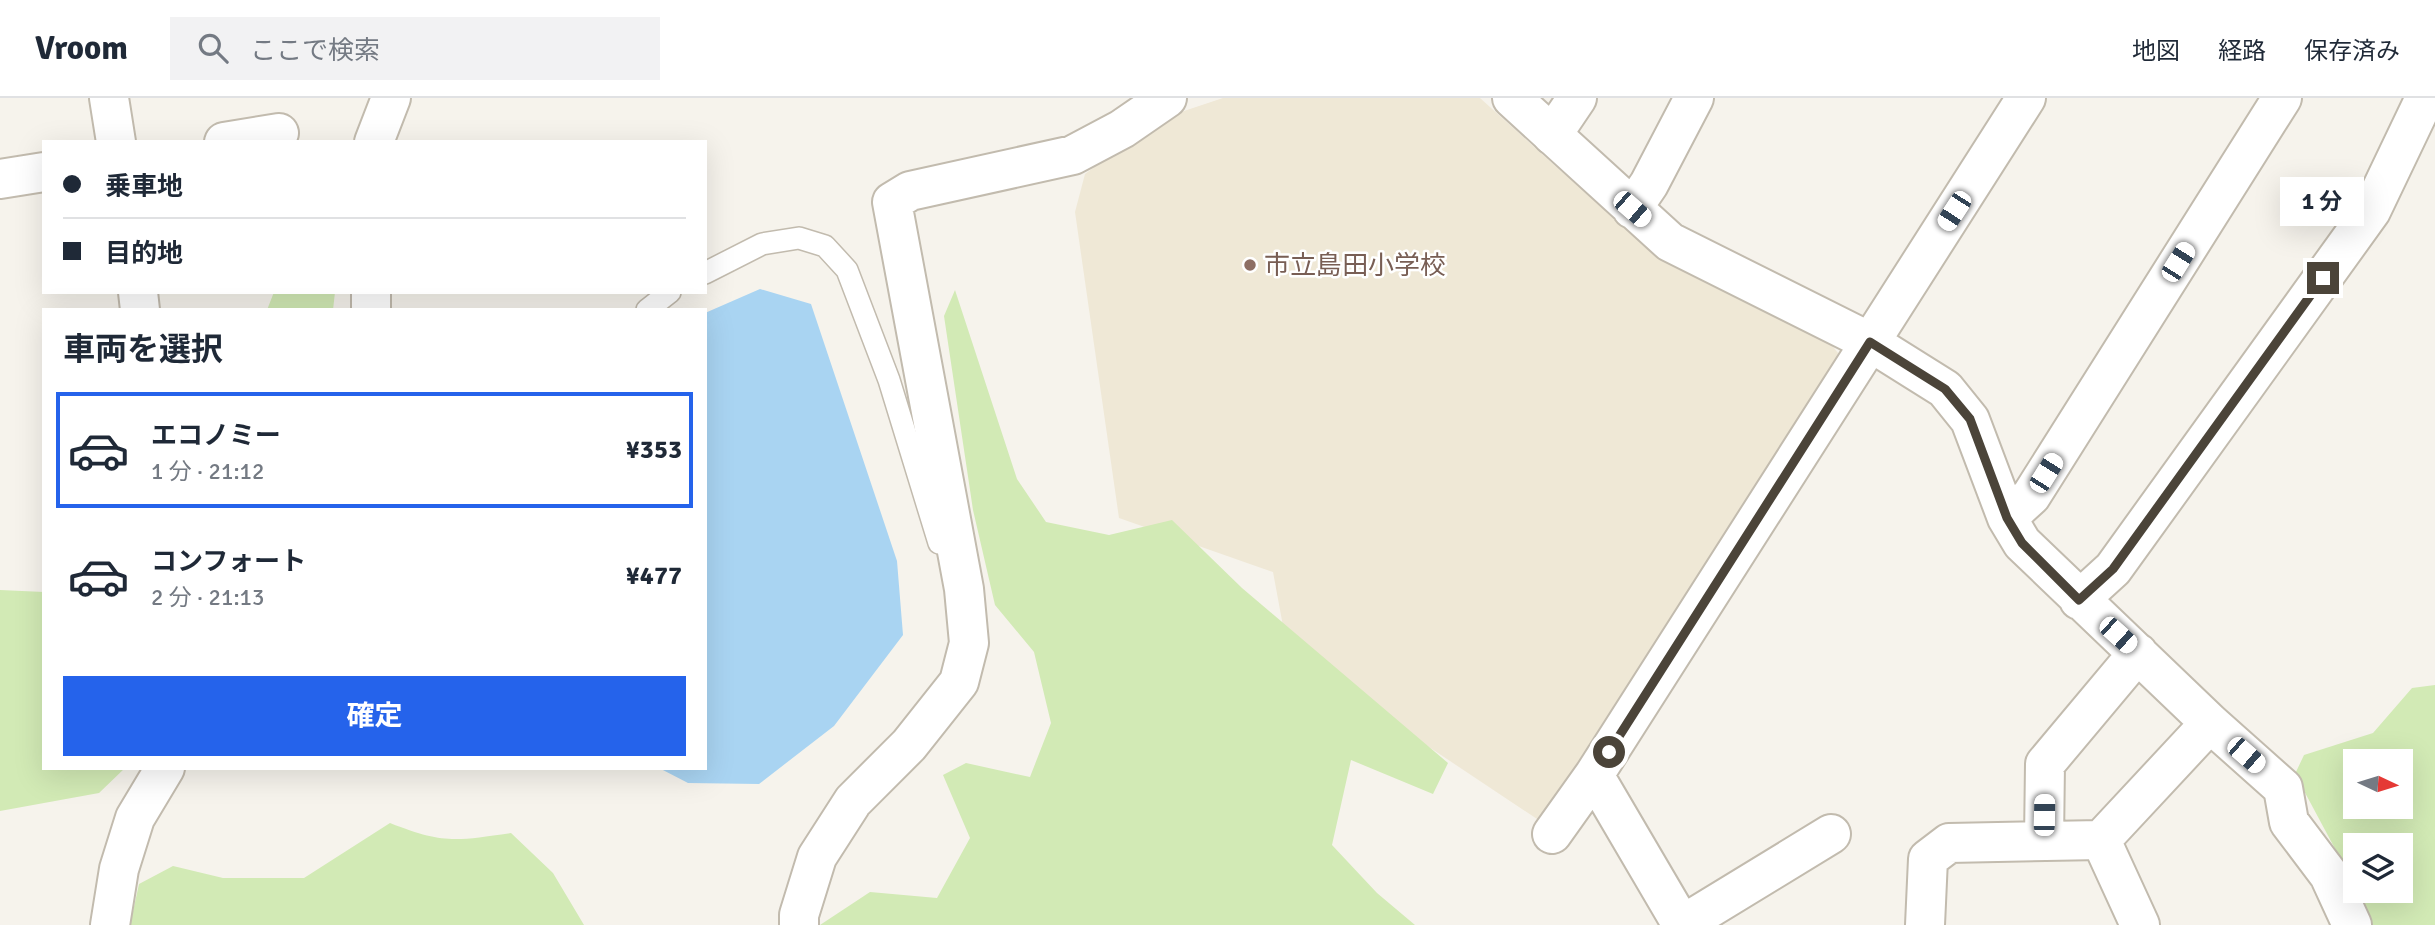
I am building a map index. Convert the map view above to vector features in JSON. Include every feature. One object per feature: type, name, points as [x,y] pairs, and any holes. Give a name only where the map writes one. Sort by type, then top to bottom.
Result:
[{"type":"street","points":[[109,98],[116,140]]},
{"type":"street","points":[[375,140],[391,98]]},
{"type":"street","points":[[1512,98],[1670,242],[1870,342],[1945,389],[1970,419],[2007,518],[2022,543],[2210,723],[2283,788],[2289,822],[2329,875],[2352,925]]},
{"type":"street","points":[[1552,135],[1577,98]]},
{"type":"street","points":[[1632,209],[1649,184],[1694,98]]},
{"type":"street","points":[[1552,834],[1594,775],[2026,98]]},
{"type":"street","points":[[2007,518],[2031,496],[2281,98]]},
{"type":"street","points":[[2079,600],[2113,569],[2371,211],[2425,98]]},
{"type":"street","points":[[799,925],[799,915],[817,858],[853,801],[916,736],[959,682],[969,643],[964,589],[892,202],[910,191],[1073,155],[1122,129],[1152,101]]},
{"type":"street","points":[[236,140],[279,133]]},
{"type":"street","points":[[0,179],[42,172]]},
{"type":"street","points":[[2043,840],[2045,764],[2138,653]]},
{"type":"street","points":[[1925,925],[1928,859],[1949,843],[2101,840],[2210,723]]},
{"type":"street","points":[[110,925],[119,869],[135,818],[164,770]]},
{"type":"street","points":[[1594,775],[1682,925],[1830,834]]},
{"type":"street","points":[[2101,840],[2140,925]]},
{"type":"lane","points":[[707,273],[762,244],[799,238],[825,246],[847,270],[889,380],[943,556],[964,589]]},
{"type":"lane","points":[[650,308],[667,294]]},
{"type":"shaded area","points":[[1223,98],[1480,98],[1561,171],[1641,234],[1822,333],[1838,353],[1834,380],[1540,821],[1288,653],[1273,572],[1119,518],[1075,212],[1085,174],[1157,120]]},
{"type":"green space","points":[[955,290],[1017,479],[1046,522],[1109,535],[1172,520],[1242,588],[1448,763],[1433,794],[1351,760],[1332,845],[1377,893],[1415,925],[820,925],[870,892],[937,898],[970,838],[943,775],[966,763],[1030,777],[1051,723],[1034,652],[995,605],[973,510],[944,316]]},
{"type":"green space","points":[[273,294],[335,294],[333,308],[268,308]]},
{"type":"green space","points":[[0,590],[42,592],[42,770],[123,770],[99,793],[0,811]]},
{"type":"green space","points":[[2435,685],[2435,925],[2372,925],[2363,903],[2413,903],[2413,833],[2343,833],[2343,864],[2295,774],[2304,755],[2373,733],[2412,688]]},
{"type":"green space","points":[[390,823],[423,835],[449,839],[511,833],[553,873],[584,925],[130,925],[139,884],[173,866],[223,878],[304,878]]},
{"type":"water","points":[[760,289],[811,304],[897,561],[903,635],[834,726],[759,784],[688,783],[663,770],[707,770],[707,312]]},
{"type":"place","name":"市立島田小学校","points":[[1250,265]]},
{"type":"route","points":[[1609,752],[1870,342],[1945,389],[1970,419],[2007,518],[2022,543],[2079,600],[2113,569],[2323,278]]}]
